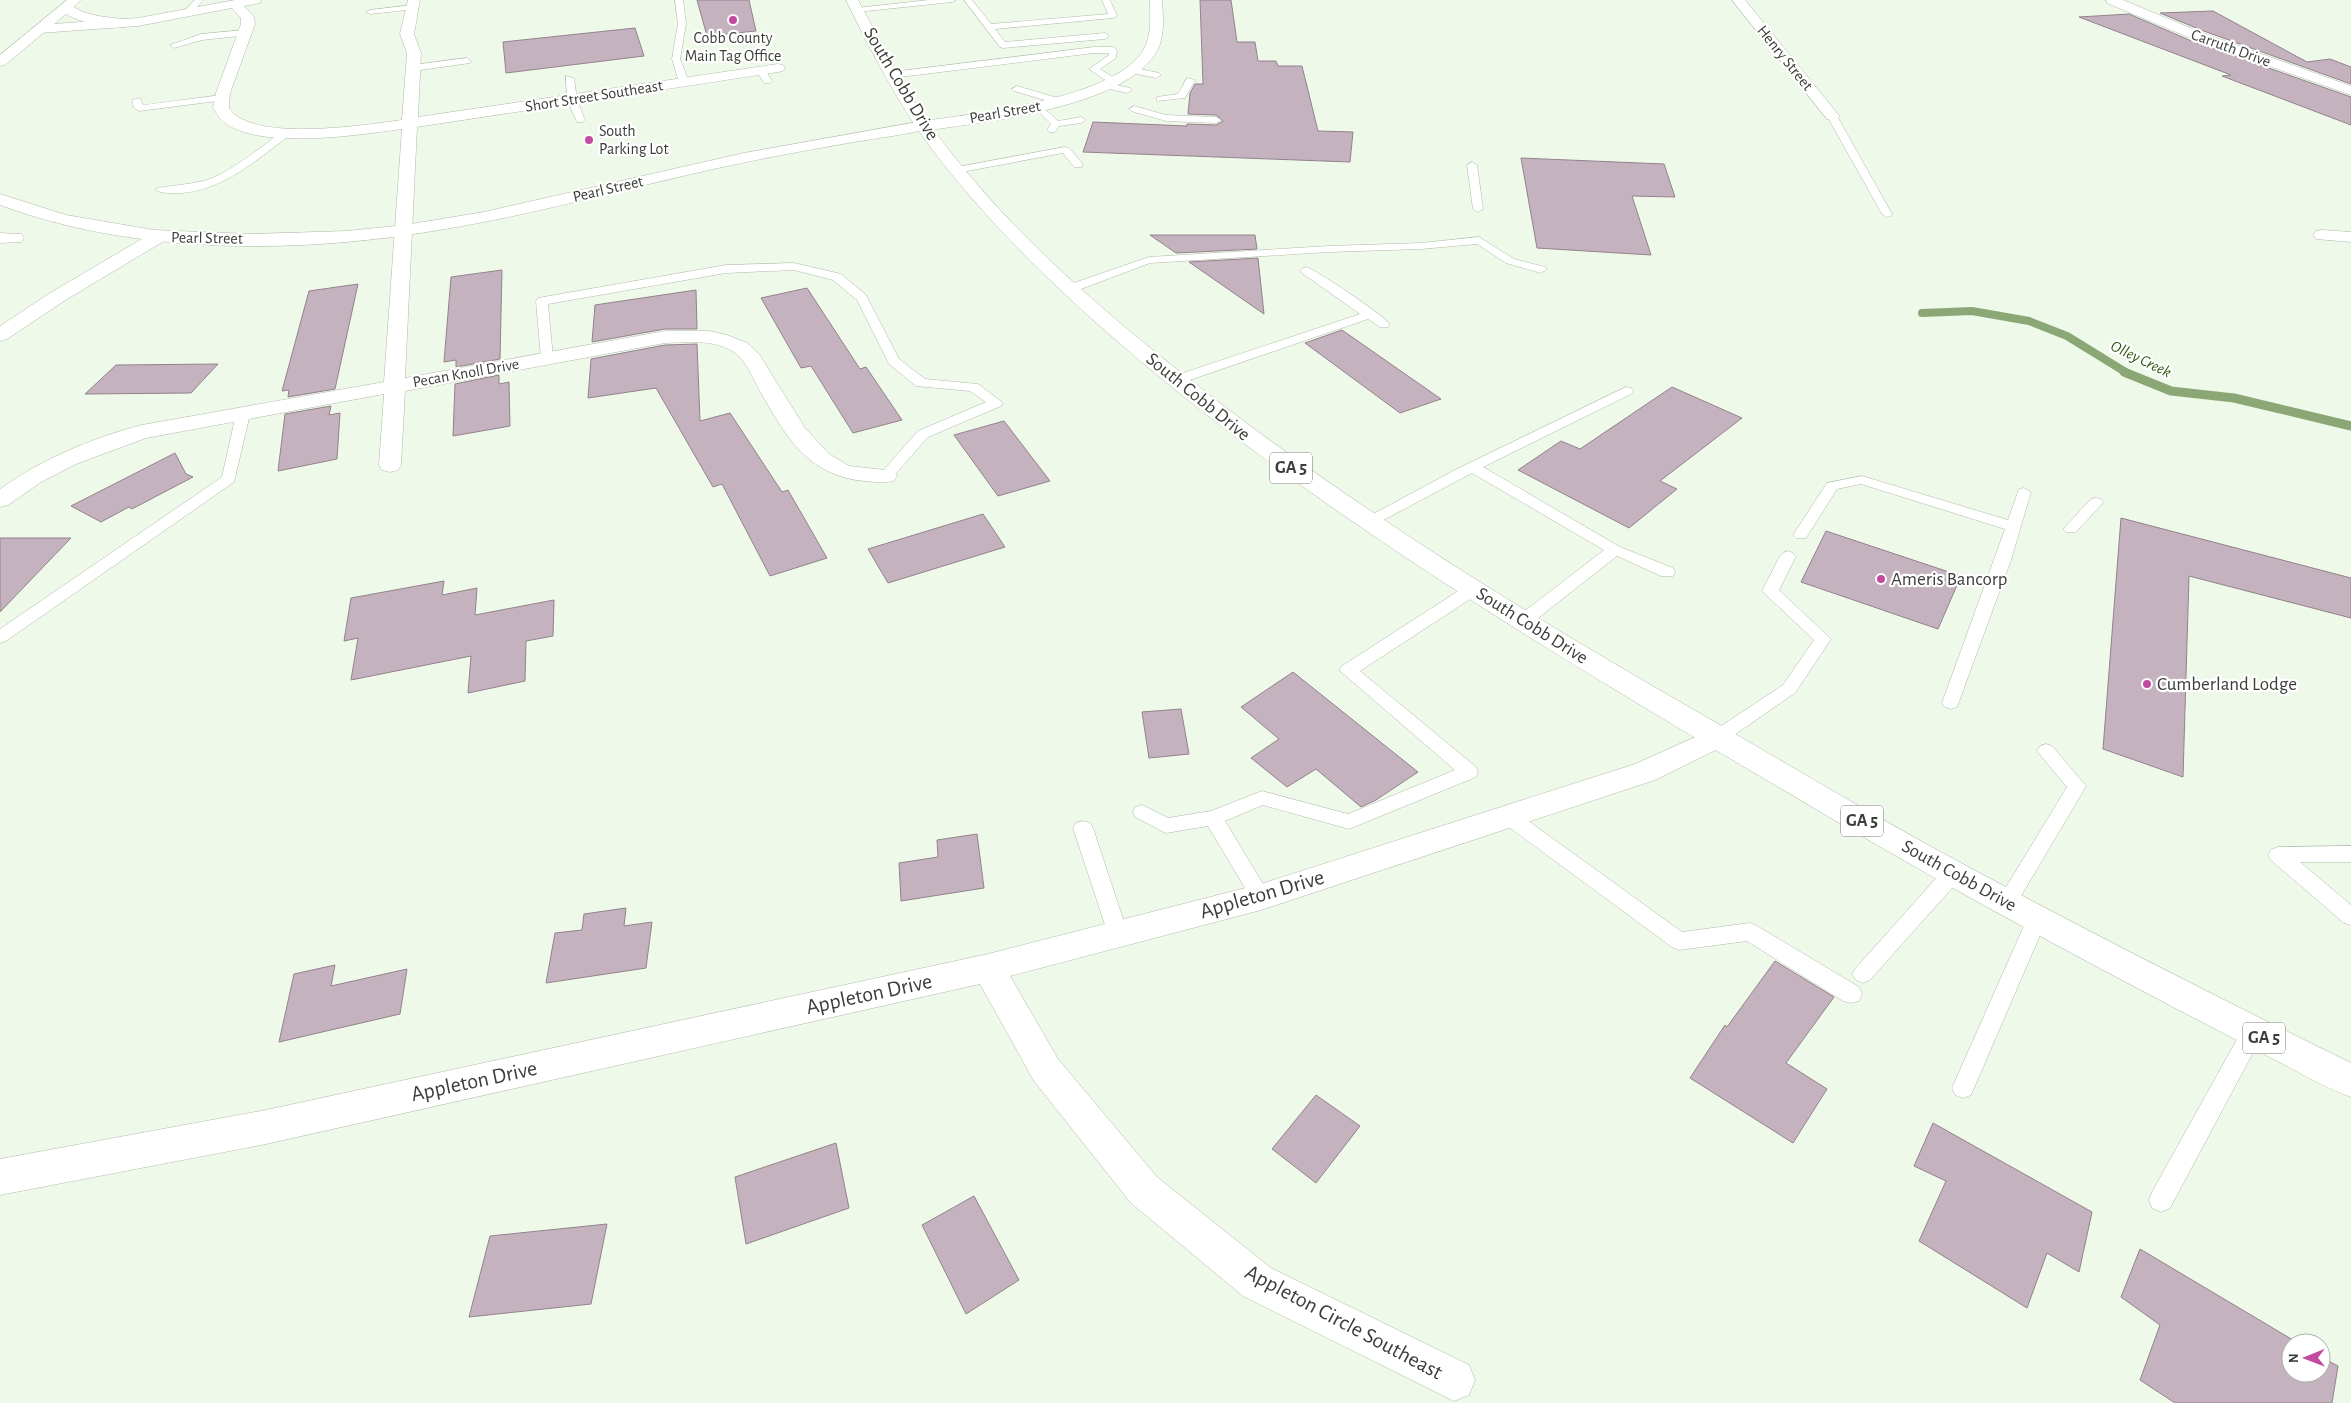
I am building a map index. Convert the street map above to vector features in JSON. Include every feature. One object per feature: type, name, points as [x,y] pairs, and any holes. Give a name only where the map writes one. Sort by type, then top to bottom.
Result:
[{"type":"street","points":[[39,29],[126,23],[186,14],[256,0]]},
{"type":"street","name":"Pearl Street","points":[[0,199],[73,223],[158,238],[296,238],[403,231],[503,213],[773,152],[1058,101],[1109,83],[1131,70],[1147,56],[1152,46],[1156,29],[1156,0]]},
{"type":"street","name":"Henry Street","points":[[1738,0],[1832,116]]},
{"type":"street","name":"Carruth Drive","points":[[2112,0],[2195,35],[2351,91]]},
{"type":"street","points":[[0,62],[71,4],[80,18],[101,22],[126,23]]},
{"type":"street","points":[[390,465],[414,53],[407,34],[413,4]]},
{"type":"street","points":[[222,98],[238,24],[247,17],[236,5]]},
{"type":"street","name":"South Cobb Drive","points":[[854,5],[892,75],[923,126],[956,170],[1016,236],[1069,289],[1176,380],[1256,442],[1369,522],[1522,622],[1718,737],[1953,873],[2253,1032],[2351,1081]]},
{"type":"street","points":[[186,14],[238,24]]},
{"type":"street","name":"Short Street Southeast","points":[[222,98],[221,108],[223,114],[237,124],[270,131],[338,131],[572,100],[684,82],[764,75],[778,68]]},
{"type":"street","points":[[2322,235],[2351,236]]},
{"type":"street","points":[[0,335],[57,297],[158,238]]},
{"type":"street","name":"Pecan Knoll Drive","points":[[0,500],[19,485],[49,468],[109,442],[142,432],[665,337],[690,335],[728,340],[740,346],[749,354],[804,443],[818,458],[833,468],[857,474],[886,476]]},
{"type":"street","name":"Appleton Drive","points":[[0,1177],[266,1127],[988,968],[1261,897],[1645,772],[1718,737]]},
{"type":"street","name":"Appleton Circle Southeast","points":[[988,968],[1046,1070],[1144,1190],[1257,1282],[1454,1380]]},
{"type":"lane","points":[[186,14],[198,0]]},
{"type":"lane","points":[[679,0],[682,24],[676,59],[684,82]]},
{"type":"lane","points":[[854,5],[952,0]]},
{"type":"lane","points":[[968,0],[1003,45],[1105,36]]},
{"type":"lane","points":[[989,27],[1112,16],[1106,0]]},
{"type":"lane","points":[[370,12],[413,4]]},
{"type":"lane","points":[[174,46],[238,24]]},
{"type":"lane","points":[[892,75],[1094,50],[1113,50],[1113,56],[1094,69],[1109,83],[1127,90]]},
{"type":"lane","points":[[413,68],[467,61]]},
{"type":"lane","points":[[1131,70],[1156,75]]},
{"type":"lane","points":[[570,78],[572,100],[580,120]]},
{"type":"lane","points":[[1160,99],[1182,96],[1190,80]]},
{"type":"lane","points":[[1017,89],[1058,101]]},
{"type":"lane","points":[[137,100],[139,108],[222,98]]},
{"type":"lane","points":[[1038,106],[1054,127],[1081,120]]},
{"type":"lane","points":[[1134,109],[1166,118],[1216,120]]},
{"type":"lane","points":[[1832,116],[1887,214]]},
{"type":"lane","points":[[160,188],[175,191],[202,186],[239,168],[288,132]]},
{"type":"lane","points":[[956,170],[1065,150],[1078,164]]},
{"type":"lane","points":[[1472,164],[1478,209]]},
{"type":"lane","points":[[1069,289],[1149,260],[1329,249],[1420,246],[1479,240],[1510,261],[1541,268]]},
{"type":"lane","points":[[547,358],[542,301],[726,269],[794,266],[837,277],[862,298],[894,361],[921,383],[972,387],[996,403],[923,434],[886,476]]},
{"type":"lane","points":[[1306,271],[1384,324]]},
{"type":"lane","points":[[1176,380],[1371,314]]},
{"type":"lane","points":[[1369,522],[1473,467],[1626,391]]},
{"type":"lane","points":[[0,637],[229,479],[243,414]]},
{"type":"lane","points":[[1473,467],[1615,550],[1667,572]]},
{"type":"lane","points":[[1801,535],[1832,486],[1862,480],[2013,527]]},
{"type":"lane","points":[[1951,703],[2024,492]]},
{"type":"lane","points":[[2071,529],[2096,502]]},
{"type":"lane","points":[[1522,622],[1615,550]]},
{"type":"lane","points":[[1718,737],[1789,689],[1823,640],[1770,591],[1788,556]]},
{"type":"lane","points":[[1142,812],[1166,826],[1213,818],[1262,798],[1349,822],[1469,772],[1348,670],[1472,590]]},
{"type":"lane","points":[[2007,902],[2077,786],[2046,751]]},
{"type":"lane","points":[[1509,817],[1679,941],[1750,932],[1852,994]]},
{"type":"lane","points":[[1213,818],[1261,897]]},
{"type":"lane","points":[[1083,828],[1118,934]]},
{"type":"lane","points":[[2351,854],[2278,855],[2351,917]]},
{"type":"lane","points":[[1863,974],[1953,873]]},
{"type":"lane","points":[[1963,1088],[2037,918]]},
{"type":"lane","points":[[2161,1200],[2253,1032]]},
{"type":"building","name":"Cobb County Main Tag Office","points":[[697,0],[749,0],[756,31],[707,36]]},
{"type":"building","points":[[1200,0],[1231,0],[1237,42],[1255,42],[1258,61],[1276,61],[1278,66],[1302,66],[1318,131],[1353,132],[1350,162],[1083,152],[1093,122],[1187,126],[1187,124],[1216,125],[1223,121],[1216,115],[1188,114],[1190,93],[1195,84],[1203,84]]},
{"type":"building","points":[[2213,11],[2307,62],[2330,59],[2351,67],[2351,84],[2201,30],[2160,13]]},
{"type":"building","points":[[2129,14],[2189,40],[2351,97],[2351,125],[2222,76],[2231,75],[2079,17]]},
{"type":"building","points":[[635,28],[644,56],[506,73],[503,42]]},
{"type":"building","points":[[1521,158],[1664,164],[1675,197],[1632,196],[1651,255],[1537,248]]},
{"type":"building","points":[[1150,235],[1255,235],[1257,249],[1176,253]]},
{"type":"building","points":[[1258,258],[1264,314],[1189,262]]},
{"type":"building","points":[[502,270],[500,359],[456,367],[456,360],[444,362],[451,277]]},
{"type":"building","points":[[358,284],[335,389],[288,397],[289,390],[282,391],[309,291]]},
{"type":"building","points":[[807,288],[860,369],[866,367],[902,420],[853,433],[811,366],[801,368],[761,298]]},
{"type":"building","points":[[696,290],[697,329],[665,329],[592,342],[595,305]]},
{"type":"building","points":[[1342,330],[1441,399],[1400,413],[1305,343]]},
{"type":"building","points":[[697,344],[700,421],[730,413],[782,492],[788,490],[827,558],[770,576],[722,484],[713,487],[656,388],[588,398],[591,359],[665,345]]},
{"type":"building","points":[[218,364],[191,393],[85,394],[116,365]]},
{"type":"building","points":[[499,375],[499,384],[509,382],[510,426],[453,436],[455,384]]},
{"type":"building","points":[[1672,387],[1742,418],[1660,481],[1677,489],[1629,528],[1518,470],[1561,441],[1580,449]]},
{"type":"building","points":[[331,406],[329,415],[340,413],[337,459],[278,471],[285,414]]},
{"type":"building","points":[[1004,421],[1050,481],[998,496],[954,435]]},
{"type":"building","points":[[175,453],[186,474],[193,477],[132,509],[129,507],[101,522],[71,506]]},
{"type":"building","points":[[983,514],[1005,547],[888,583],[868,549]]},
{"type":"building","name":"Cumberland Lodge","points":[[2121,518],[2351,578],[2351,618],[2189,576],[2183,777],[2103,749]]},
{"type":"building","name":"Ameris Bancorp","points":[[1826,531],[1961,576],[1938,629],[1801,582]]},
{"type":"building","points":[[0,538],[71,538],[0,612]]},
{"type":"building","points":[[444,581],[442,595],[477,588],[475,615],[554,600],[553,636],[526,641],[525,681],[468,693],[471,656],[351,680],[358,638],[344,641],[351,598]]},
{"type":"building","points":[[1293,672],[1418,772],[1376,800],[1361,807],[1316,769],[1287,787],[1251,758],[1279,739],[1241,707]]},
{"type":"building","points":[[1181,709],[1189,754],[1149,758],[1142,712]]},
{"type":"building","points":[[977,834],[984,888],[901,901],[899,863],[938,857],[937,840]]},
{"type":"building","points":[[626,908],[624,926],[652,922],[646,968],[546,983],[555,933],[582,930],[584,914]]},
{"type":"building","points":[[1775,961],[1834,997],[1786,1063],[1827,1089],[1793,1143],[1690,1078],[1725,1025],[1727,1027]]},
{"type":"building","points":[[335,965],[331,986],[407,969],[400,1014],[279,1042],[294,974]]},
{"type":"building","points":[[1316,1095],[1360,1126],[1316,1183],[1272,1149]]},
{"type":"building","points":[[1933,1123],[2092,1212],[2079,1272],[2047,1253],[2027,1308],[1919,1241],[1946,1181],[1914,1166]]},
{"type":"building","points":[[836,1143],[849,1208],[746,1244],[735,1177]]},
{"type":"building","points":[[974,1196],[1019,1280],[966,1314],[922,1225]]},
{"type":"building","points":[[607,1224],[591,1304],[469,1317],[490,1236]]},
{"type":"building","points":[[2140,1249],[2281,1333],[2281,1383],[2331,1383],[2331,1362],[2338,1366],[2332,1403],[2175,1403],[2140,1380],[2160,1325],[2121,1297]]},
{"type":"waterway","name":"Olley Creek","points":[[1922,313],[1972,311],[2029,321],[2067,336],[2127,373]]},
{"type":"waterway","name":"Olley Creek","points":[[2124,372],[2171,391],[2234,398],[2351,426]]},
{"type":"place","name":"Cobb County Main Tag Office","points":[[733,20]]},
{"type":"place","name":"South Parking Lot","points":[[589,140]]},
{"type":"place","name":"Ameris Bancorp","points":[[1881,579]]},
{"type":"place","name":"Cumberland Lodge","points":[[2147,684]]}]
